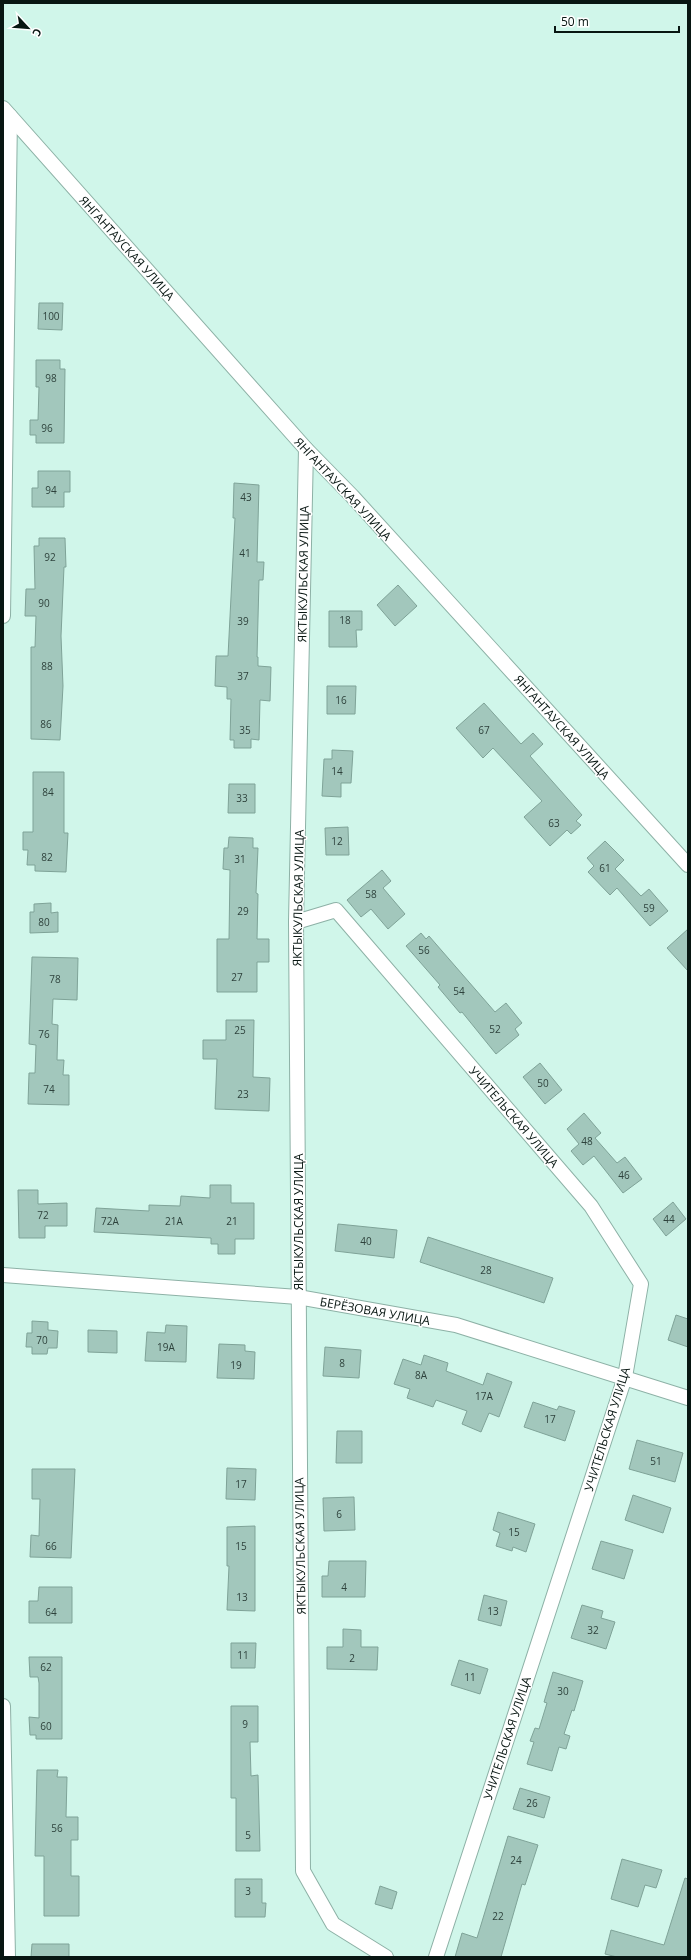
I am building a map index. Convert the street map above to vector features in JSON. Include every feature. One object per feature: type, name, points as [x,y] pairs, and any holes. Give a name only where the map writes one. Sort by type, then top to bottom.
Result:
[{"type":"street","name":"ЯНГАНТАУСКАЯ УЛИЦА","points":[[7,112],[306,449],[352,496],[688,865]]},
{"type":"street","points":[[3,616],[7,112]]},
{"type":"street","name":"ЯКТЫКУЛЬСКАЯ УЛИЦА","points":[[306,449],[296,922],[303,1871],[333,1924],[386,1957]]},
{"type":"street","name":"УЧИТЕЛЬСКАЯ УЛИЦА","points":[[296,922],[336,910],[591,1206],[641,1284],[625,1377],[436,1957]]},
{"type":"street","name":"БЕРЁЗОВАЯ УЛИЦА","points":[[3,1275],[298,1297],[456,1325],[688,1398]]},
{"type":"street","points":[[3,1706],[8,1957]]},
{"type":"building","points":[[39,303],[63,303],[62,330],[38,329]]},
{"type":"building","points":[[36,360],[60,360],[60,369],[65,369],[64,443],[36,443],[36,435],[30,435],[30,420],[38,420],[39,387],[36,387]]},
{"type":"building","points":[[38,471],[70,471],[70,492],[64,492],[64,507],[32,507],[32,488],[38,488]]},
{"type":"building","points":[[234,483],[259,485],[257,562],[264,562],[263,580],[259,580],[257,657],[258,666],[271,667],[270,701],[260,700],[259,740],[251,739],[251,748],[234,748],[234,740],[230,740],[231,699],[227,699],[227,687],[215,686],[216,656],[228,656],[235,518],[233,518]]},
{"type":"building","points":[[39,538],[65,538],[66,567],[64,567],[61,636],[63,686],[60,740],[31,739],[31,647],[35,647],[36,616],[25,616],[26,589],[35,589],[34,546],[39,546]]},
{"type":"building","points":[[398,585],[417,606],[395,626],[377,605]]},
{"type":"building","points":[[329,611],[362,611],[362,630],[356,630],[357,647],[329,647]]},
{"type":"building","points":[[327,686],[356,686],[355,714],[327,714]]},
{"type":"building","points":[[484,703],[521,744],[533,733],[543,744],[530,756],[582,815],[576,821],[581,825],[571,834],[567,830],[550,846],[524,817],[542,801],[493,748],[483,758],[456,728]]},
{"type":"building","points":[[332,750],[353,751],[351,783],[341,783],[341,797],[322,796],[324,759],[332,759]]},
{"type":"building","points":[[33,772],[64,772],[64,833],[68,833],[66,872],[35,871],[35,865],[27,865],[28,850],[23,850],[23,832],[33,832]]},
{"type":"building","points":[[229,784],[255,784],[255,813],[228,813]]},
{"type":"building","points":[[348,827],[349,855],[326,855],[325,828]]},
{"type":"building","points":[[229,837],[253,838],[253,848],[258,848],[256,893],[258,894],[257,939],[269,939],[269,962],[257,962],[257,992],[217,992],[217,939],[229,939],[230,870],[223,869],[224,848],[228,848]]},
{"type":"building","points":[[605,841],[624,860],[615,869],[641,896],[649,889],[668,911],[650,926],[617,888],[610,895],[588,872],[594,866],[587,858]]},
{"type":"building","points":[[382,870],[391,881],[383,888],[405,914],[388,929],[371,909],[361,917],[347,900]]},
{"type":"building","points":[[51,903],[51,913],[58,912],[58,932],[30,933],[30,912],[34,912],[34,904]]},
{"type":"building","points":[[688,929],[688,971],[667,948]]},
{"type":"building","points":[[421,933],[426,939],[429,936],[495,1012],[506,1003],[522,1023],[515,1029],[519,1035],[496,1054],[462,1012],[460,1013],[438,987],[440,985],[406,946]]},
{"type":"building","points":[[32,957],[78,958],[77,1000],[53,999],[52,1024],[58,1025],[57,1060],[64,1060],[63,1075],[69,1075],[69,1105],[28,1104],[29,1073],[35,1073],[36,1045],[29,1044]]},
{"type":"building","points":[[226,1020],[254,1020],[253,1077],[270,1078],[269,1111],[215,1109],[217,1059],[203,1059],[203,1040],[226,1040]]},
{"type":"building","points":[[540,1063],[562,1090],[545,1104],[523,1077]]},
{"type":"building","points":[[584,1113],[601,1133],[595,1138],[617,1163],[625,1157],[642,1179],[623,1193],[594,1156],[583,1165],[571,1151],[579,1144],[567,1129]]},
{"type":"building","points":[[210,1185],[231,1185],[231,1203],[254,1203],[254,1239],[235,1239],[235,1254],[218,1254],[218,1244],[211,1244],[211,1238],[94,1232],[96,1208],[149,1211],[149,1205],[180,1206],[181,1196],[210,1198]]},
{"type":"building","points":[[18,1190],[38,1190],[38,1204],[67,1203],[67,1226],[45,1226],[45,1238],[19,1238]]},
{"type":"building","points":[[673,1202],[686,1219],[666,1236],[653,1219]]},
{"type":"building","points":[[338,1224],[397,1230],[394,1258],[335,1251]]},
{"type":"building","points":[[428,1237],[553,1278],[544,1303],[420,1262]]},
{"type":"building","points":[[676,1315],[688,1319],[688,1347],[668,1340]]},
{"type":"building","points":[[32,1321],[48,1322],[48,1330],[58,1331],[57,1348],[48,1348],[47,1354],[32,1354],[32,1347],[26,1347],[27,1333],[32,1333]]},
{"type":"building","points":[[166,1325],[187,1326],[186,1362],[145,1361],[147,1332],[165,1333]]},
{"type":"building","points":[[88,1330],[117,1331],[117,1353],[88,1352]]},
{"type":"building","points":[[219,1344],[245,1345],[245,1351],[255,1352],[254,1379],[217,1378]]},
{"type":"building","points":[[325,1347],[361,1350],[359,1378],[323,1376]]},
{"type":"building","points":[[424,1355],[448,1363],[446,1371],[483,1385],[487,1373],[512,1382],[499,1417],[489,1413],[481,1432],[462,1424],[467,1411],[436,1400],[433,1407],[407,1398],[410,1389],[394,1384],[403,1359],[421,1365]]},
{"type":"building","points":[[533,1402],[557,1410],[559,1406],[575,1411],[565,1441],[524,1427]]},
{"type":"building","points":[[337,1431],[362,1431],[362,1463],[336,1463]]},
{"type":"building","points":[[637,1440],[683,1453],[675,1482],[629,1469]]},
{"type":"building","points":[[227,1468],[256,1469],[255,1500],[226,1499]]},
{"type":"building","points":[[32,1469],[75,1469],[71,1558],[30,1557],[31,1535],[39,1536],[40,1499],[32,1499]]},
{"type":"building","points":[[633,1495],[671,1508],[663,1533],[625,1520]]},
{"type":"building","points":[[354,1497],[355,1530],[324,1531],[323,1498]]},
{"type":"building","points":[[498,1512],[535,1524],[526,1552],[513,1547],[512,1551],[496,1546],[500,1533],[493,1530]]},
{"type":"building","points":[[255,1526],[255,1611],[227,1610],[229,1566],[227,1566],[227,1527]]},
{"type":"building","points":[[601,1541],[633,1550],[624,1579],[592,1569]]},
{"type":"building","points":[[329,1561],[366,1561],[365,1597],[322,1597],[322,1576],[328,1576]]},
{"type":"building","points":[[39,1587],[72,1587],[72,1623],[29,1623],[29,1601],[38,1601]]},
{"type":"building","points":[[484,1595],[507,1601],[501,1626],[478,1620]]},
{"type":"building","points":[[582,1605],[603,1611],[601,1618],[615,1622],[606,1649],[571,1638]]},
{"type":"building","points":[[343,1629],[361,1630],[361,1647],[378,1647],[377,1670],[327,1669],[327,1647],[343,1647]]},
{"type":"building","points":[[231,1643],[256,1643],[255,1668],[231,1668]]},
{"type":"building","points":[[29,1657],[62,1657],[62,1739],[36,1739],[36,1735],[30,1735],[29,1717],[39,1718],[39,1683],[38,1677],[30,1677]]},
{"type":"building","points":[[459,1660],[488,1669],[480,1694],[451,1685]]},
{"type":"building","points":[[553,1672],[583,1681],[574,1711],[572,1710],[564,1734],[570,1736],[566,1749],[559,1747],[552,1771],[527,1764],[534,1742],[530,1741],[535,1728],[539,1729],[547,1703],[544,1702]]},
{"type":"building","points":[[231,1706],[258,1706],[258,1742],[250,1742],[251,1776],[258,1775],[260,1851],[236,1851],[236,1798],[231,1798]]},
{"type":"building","points":[[37,1770],[58,1770],[57,1777],[67,1777],[66,1817],[78,1817],[78,1840],[71,1840],[71,1876],[79,1876],[79,1916],[44,1916],[44,1856],[35,1856]]},
{"type":"building","points":[[520,1788],[550,1797],[544,1818],[513,1809]]},
{"type":"building","points":[[508,1836],[538,1845],[525,1885],[522,1884],[501,1957],[455,1957],[462,1933],[477,1938]]},
{"type":"building","points":[[622,1859],[662,1870],[656,1888],[645,1885],[638,1907],[611,1899]]},
{"type":"building","points":[[685,1878],[688,1879],[688,1957],[617,1957],[605,1954],[611,1930],[664,1945]]},
{"type":"building","points":[[235,1879],[262,1879],[262,1903],[266,1903],[265,1917],[235,1917]]},
{"type":"building","points":[[380,1886],[397,1892],[392,1909],[375,1904]]},
{"type":"building","points":[[32,1944],[69,1944],[69,1957],[31,1957]]}]
